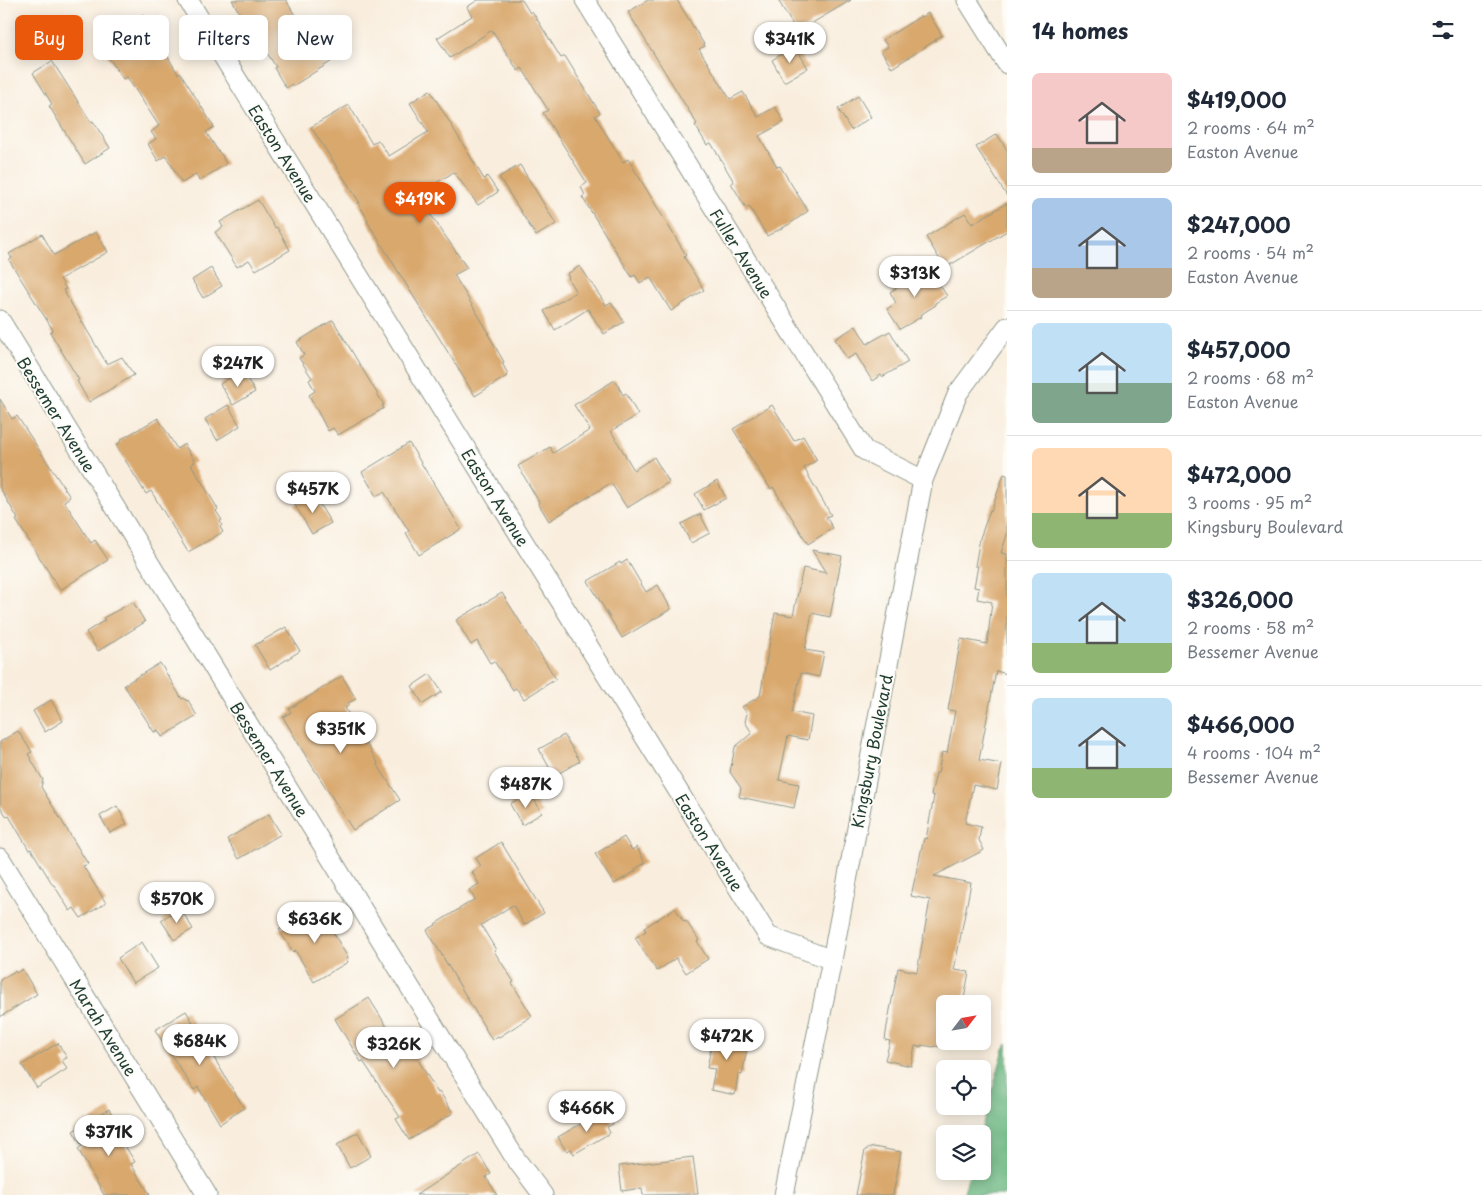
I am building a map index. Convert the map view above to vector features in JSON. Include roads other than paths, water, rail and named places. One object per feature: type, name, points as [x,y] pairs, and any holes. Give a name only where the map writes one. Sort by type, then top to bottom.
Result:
[{"type":"street","name":"Easton Avenue","points":[[188,0],[768,936],[832,960]]},
{"type":"street","name":"Fuller Avenue","points":[[585,0],[864,450],[923,480]]},
{"type":"street","points":[[967,0],[1007,64]]},
{"type":"street","name":"Bessemer Avenue","points":[[0,320],[515,1158],[543,1195]]},
{"type":"street","name":"Kingsbury Boulevard","points":[[784,1195],[832,960],[923,480],[958,393],[1007,327]]},
{"type":"street","name":"Marah Avenue","points":[[0,858],[207,1195]]}]
